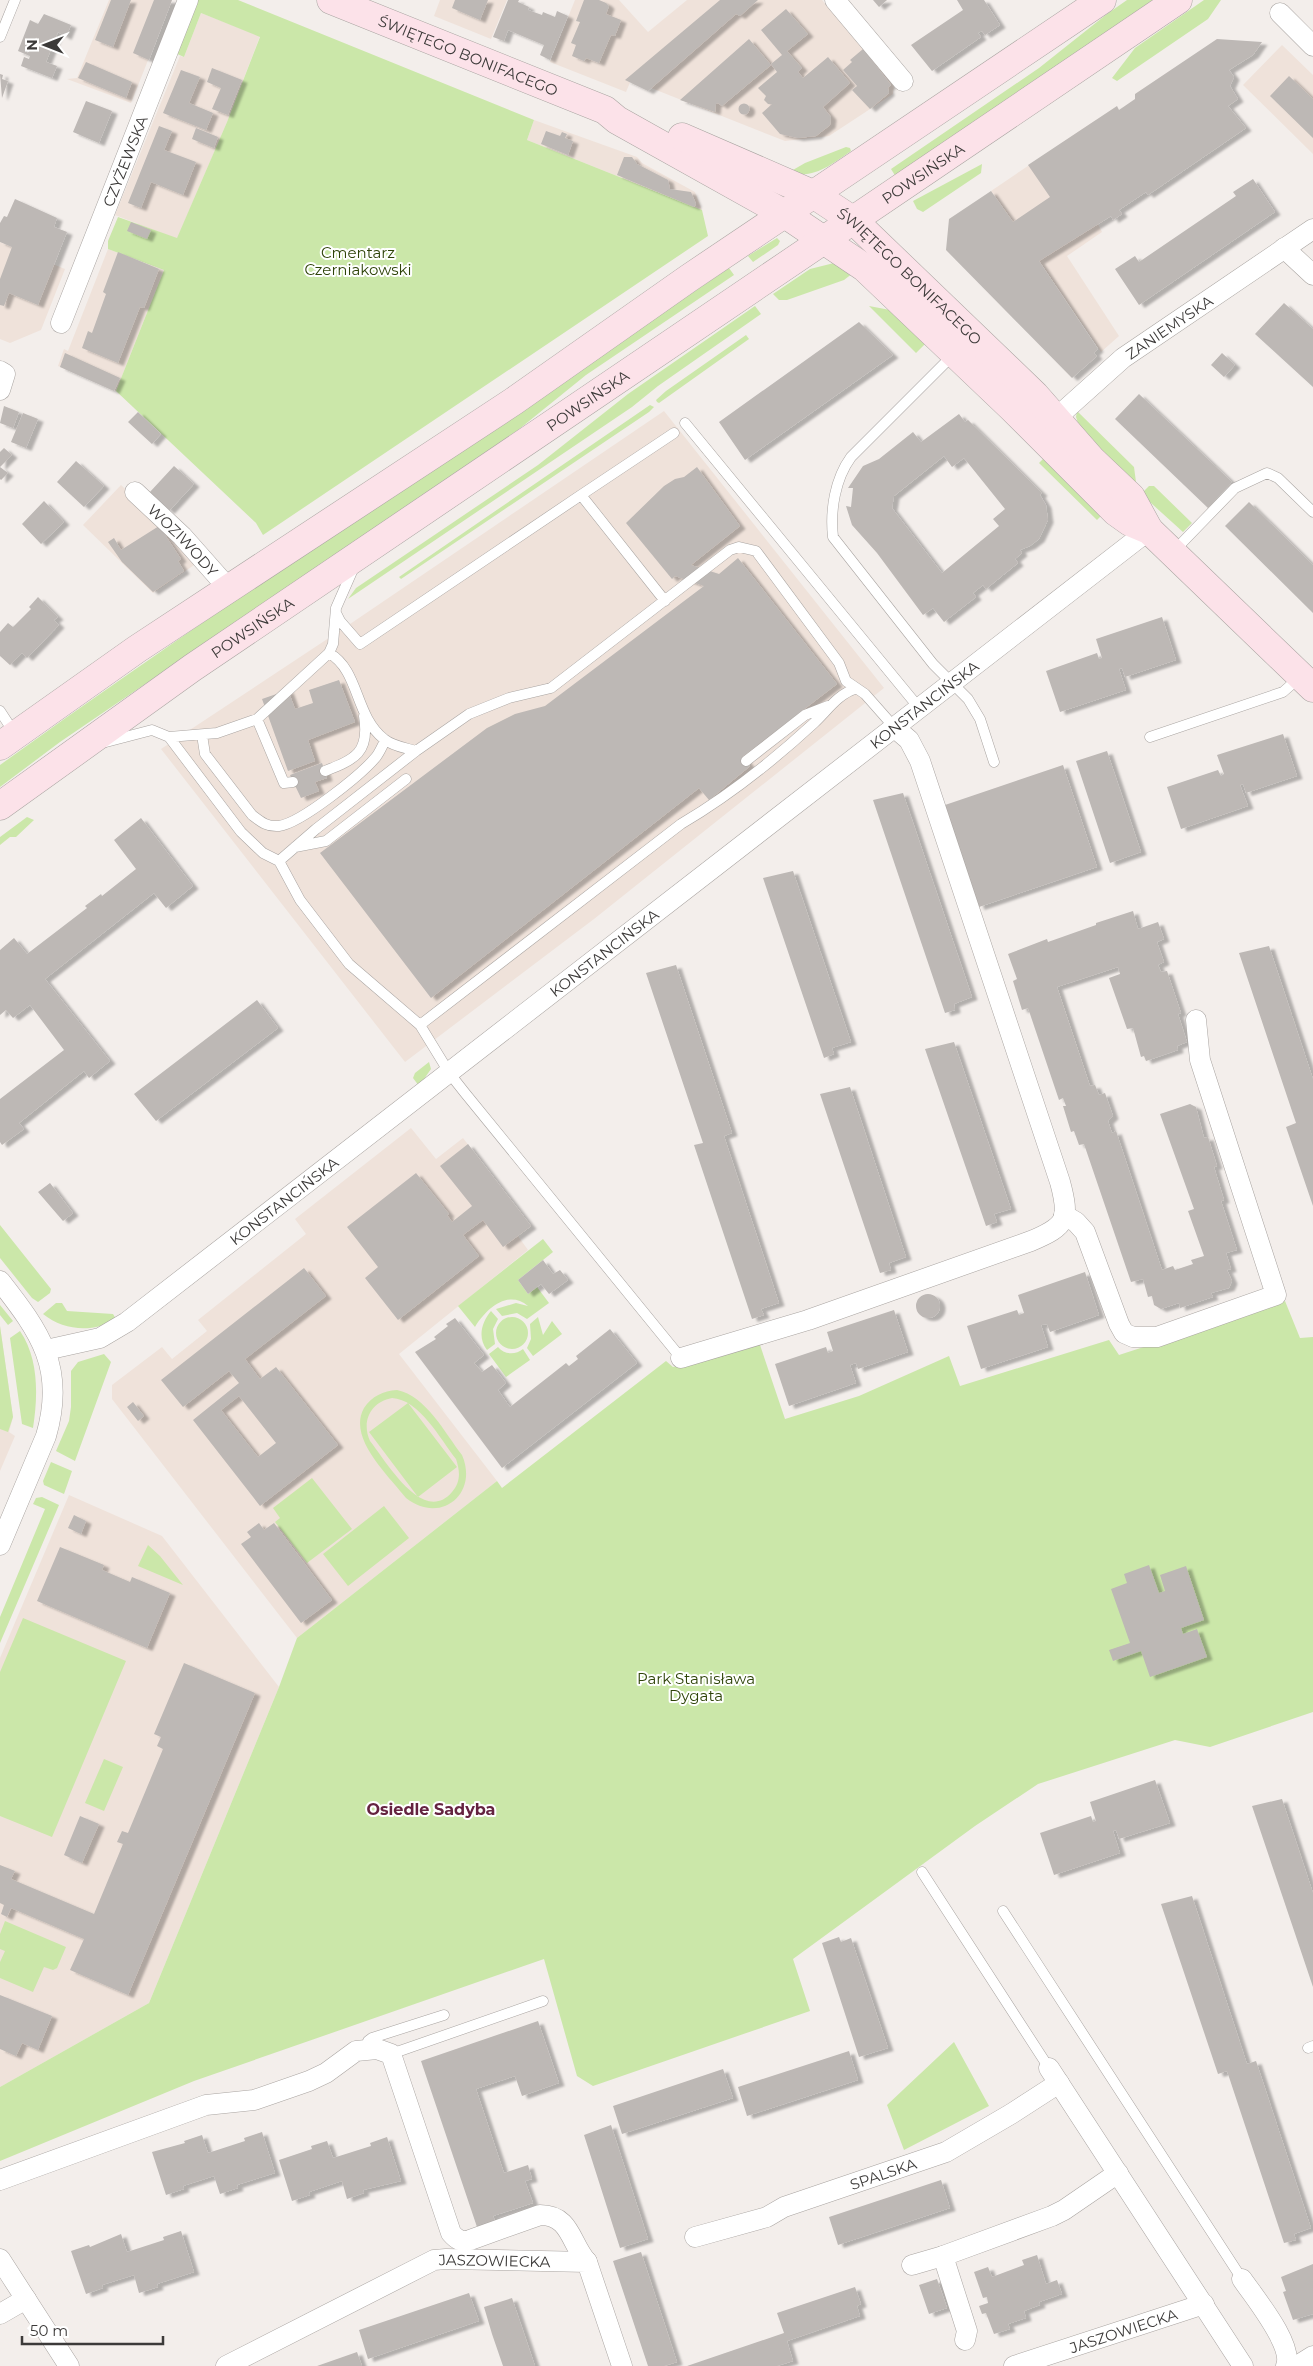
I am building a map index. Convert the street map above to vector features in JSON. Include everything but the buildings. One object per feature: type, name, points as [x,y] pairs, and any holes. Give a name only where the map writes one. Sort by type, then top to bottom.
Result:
[{"type":"main road","name":"ŚWIĘTEGO BONIFACEGO","points":[[331,0],[605,110],[617,120],[785,214],[826,240],[865,268],[1028,424],[1116,512],[1130,522],[1149,530]]},
{"type":"main road","points":[[8,740],[137,649],[514,402],[813,194],[1102,0]]},
{"type":"main road","name":"POWSIŃSKA","points":[[0,806],[192,668],[1178,0]]},
{"type":"main road","name":"ŚWIĘTEGO BONIFACEGO","points":[[605,110],[620,110],[813,194],[854,220],[1035,395],[1092,460],[1131,497],[1149,530],[1307,682]]},
{"type":"street","name":"CZYŻEWSKA","points":[[61,323],[188,0]]},
{"type":"street","points":[[835,0],[903,81]]},
{"type":"street","points":[[1280,13],[1313,46]]},
{"type":"street","name":"ZANIEMYSKA","points":[[1028,424],[1038,426],[1056,418],[1123,358],[1313,229]]},
{"type":"street","points":[[1284,248],[1313,275]]},
{"type":"street","name":"WOZIWODY","points":[[135,492],[182,536],[228,589]]},
{"type":"street","name":"KONSTANCIŃSKA","points":[[46,1350],[110,1335],[450,1074],[1149,530]]},
{"type":"street","points":[[681,1358],[808,1320],[1031,1241],[1054,1232],[1064,1215],[1065,1202],[1060,1182],[920,761],[909,740],[895,728]]},
{"type":"street","points":[[1064,1215],[1076,1222],[1086,1232],[1124,1333],[1133,1337],[1157,1337],[1276,1296],[1200,1060],[1196,1020]]},
{"type":"street","points":[[0,1281],[35,1327],[46,1350],[52,1385],[50,1420],[0,1545]]},
{"type":"street","points":[[0,2180],[206,2105],[254,2100],[309,2081],[326,2073],[356,2051],[366,2048],[377,2048],[391,2054],[454,2238],[463,2242],[540,2215],[552,2215],[561,2219],[587,2262],[622,2366]]},
{"type":"street","points":[[1054,2076],[1243,2366]]},
{"type":"street","name":"SPALSKA","points":[[695,2237],[767,2217],[784,2207],[946,2152],[1012,2114],[1054,2076]]},
{"type":"street","points":[[912,2264],[944,2256],[1064,2210],[1118,2173]]},
{"type":"street","points":[[944,2256],[967,2331],[965,2340]]},
{"type":"street","points":[[0,2259],[69,2366]]},
{"type":"street","name":"JASZOWIECKA","points":[[226,2366],[434,2260],[587,2262]]},
{"type":"street","points":[[1242,2279],[1285,2347],[1288,2360],[1286,2366]]},
{"type":"street","points":[[0,2314],[26,2299]]},
{"type":"street","name":"JASZOWIECKA","points":[[1014,2366],[1204,2304]]},
{"type":"street","points":[[1297,2366],[1313,2356]]},
{"type":"lane","points":[[0,37],[15,0]]},
{"type":"lane","points":[[954,353],[851,457],[839,477],[832,525],[833,536],[933,664],[968,700],[980,719],[994,762]]},
{"type":"lane","points":[[685,423],[920,709]]},
{"type":"lane","points":[[336,613],[340,622],[360,644],[674,433]]},
{"type":"lane","points":[[1172,553],[1235,488],[1267,473],[1278,478],[1313,512]]},
{"type":"lane","points":[[581,495],[665,601]]},
{"type":"lane","points":[[279,861],[416,751],[469,714],[509,698],[551,688],[730,550],[739,547],[756,551],[839,663],[846,682],[865,694],[895,728]]},
{"type":"lane","points":[[74,752],[123,736],[152,730],[169,737],[202,735],[256,719],[329,653],[333,644],[336,613],[341,594],[362,553]]},
{"type":"lane","points":[[324,771],[348,762],[357,755],[366,739],[364,715],[347,670],[329,653]]},
{"type":"lane","points":[[1150,737],[1307,682]]},
{"type":"lane","points":[[746,761],[805,715],[831,704],[855,689]]},
{"type":"lane","points":[[420,1025],[681,824],[717,803],[815,722],[831,704]]},
{"type":"lane","points":[[0,711],[8,740]]},
{"type":"lane","points":[[364,715],[385,741],[416,751]]},
{"type":"lane","points":[[256,719],[284,783],[293,782]]},
{"type":"lane","points":[[202,735],[205,754],[252,815],[261,823],[273,826],[297,820],[346,783],[371,762],[385,741]]},
{"type":"lane","points":[[169,737],[241,832],[264,853],[279,861],[300,900],[349,964],[420,1025],[450,1074],[681,1358]]},
{"type":"lane","points":[[294,848],[326,842],[406,779]]},
{"type":"lane","points":[[922,1872],[1054,2076]]},
{"type":"lane","points":[[1003,1911],[1242,2279]]},
{"type":"lane","points":[[391,2054],[543,2001]]},
{"type":"lane","points":[[366,2048],[368,2041],[372,2038],[444,2016]]},
{"type":"shaded area","points":[[109,0],[172,0],[131,103],[67,79],[77,78]]},
{"type":"shaded area","points":[[440,0],[507,0],[491,39],[434,16]]},
{"type":"shaded area","points":[[575,0],[619,0],[648,32],[687,0],[822,0],[894,84],[893,94],[829,136],[785,141],[631,80],[626,92],[550,62]]},
{"type":"shaded area","points":[[201,13],[260,36],[227,122],[177,239],[115,215],[180,56],[184,57]]},
{"type":"shaded area","points":[[1282,45],[1313,75],[1313,154],[1243,85]]},
{"type":"shaded area","points":[[534,120],[637,157],[642,163],[695,192],[702,210],[527,140]]},
{"type":"shaded area","points":[[1096,120],[1119,210],[1098,224],[1102,232],[1067,256],[1119,336],[1101,352],[991,191]]},
{"type":"shaded area","points":[[0,242],[65,269],[41,330],[10,343],[0,339]]},
{"type":"shaded area","points":[[108,249],[164,270],[116,391],[58,366],[64,349],[68,351]]},
{"type":"shaded area","points":[[664,411],[884,688],[594,919],[405,1062],[161,749],[353,622]]},
{"type":"shaded area","points":[[121,485],[200,561],[153,593],[83,525]]},
{"type":"shaded area","points":[[411,1128],[436,1159],[463,1138],[531,1226],[518,1236],[528,1250],[399,1354],[497,1481],[297,1638],[112,1399],[112,1385],[162,1347],[172,1359],[207,1331],[198,1320],[306,1234],[295,1219]]},
{"type":"shaded area","points":[[0,1326],[13,1417],[9,1432],[15,1436],[0,1471]]},
{"type":"shaded area","points":[[69,1495],[162,1536],[279,1687],[149,2003],[0,2087],[0,1658]]},
{"type":"green space","name":"Cmentarz Czerniakowski","points":[[196,0],[238,0],[534,120],[527,140],[702,210],[708,236],[263,535],[256,523],[116,391],[164,270],[108,249],[108,241],[118,217],[177,238],[227,122],[260,37],[201,13],[184,57],[175,53]]},
{"type":"green space","points":[[1127,0],[1153,0],[896,177],[891,169],[1039,68]]},
{"type":"green space","points":[[1204,0],[1221,0],[1208,19],[1117,81],[1112,78],[1135,48]]},
{"type":"green space","points":[[846,147],[850,148],[851,151],[821,170],[805,174],[786,174],[805,163]]},
{"type":"green space","points":[[982,164],[981,173],[923,212],[917,209],[913,201]]},
{"type":"green space","points":[[777,238],[780,241],[778,245],[753,262],[748,256]]},
{"type":"green space","points":[[834,263],[857,270],[844,280],[787,300],[779,300],[773,294],[810,269]]},
{"type":"green space","points":[[729,268],[734,275],[586,375],[518,430],[60,742],[0,787],[0,765],[181,638]]},
{"type":"green space","points":[[755,306],[761,314],[658,386],[632,407],[348,599],[356,588],[538,465],[628,394]]},
{"type":"green space","points":[[869,306],[890,310],[925,344],[916,353]]},
{"type":"green space","points":[[746,335],[749,339],[659,403],[657,402],[656,400],[666,391]]},
{"type":"green space","points":[[650,405],[654,407],[649,412],[401,579],[399,577]]},
{"type":"green space","points":[[1077,411],[1134,467],[1136,482],[1132,486],[1079,426],[1076,417]]},
{"type":"green space","points":[[1043,459],[1101,516],[1097,520],[1039,463]]},
{"type":"green space","points":[[1149,486],[1154,486],[1192,523],[1183,532],[1141,494]]},
{"type":"green space","points":[[27,817],[34,820],[16,837],[10,837],[0,845],[0,837]]},
{"type":"green space","points":[[429,1062],[431,1069],[419,1086],[413,1078],[415,1073]]},
{"type":"green space","points":[[0,1225],[51,1289],[50,1293],[38,1302],[32,1298],[0,1258]]},
{"type":"green space","points":[[543,1239],[553,1252],[518,1280],[528,1294],[537,1287],[549,1303],[527,1319],[517,1313],[502,1316],[496,1309],[516,1303],[528,1306],[520,1301],[505,1300],[491,1308],[475,1327],[458,1306]]},
{"type":"green space","name":"Park Stanisława Dygata","points":[[1285,1301],[1300,1338],[1313,1337],[1313,1712],[1210,1747],[1175,1740],[1038,1784],[975,1826],[793,1959],[810,2011],[593,2086],[577,2076],[544,1959],[194,2081],[0,2161],[0,2087],[149,2003],[279,1687],[297,1638],[497,1481],[502,1488],[666,1361],[673,1367],[759,1342],[785,1419],[859,1396],[949,1356],[960,1386],[1109,1340],[1119,1355]]},
{"type":"green space","points":[[56,1303],[62,1303],[67,1311],[113,1314],[116,1319],[98,1327],[70,1327],[51,1320],[43,1314]]},
{"type":"green space","points":[[0,1305],[13,1321],[8,1325],[0,1315]]},
{"type":"green space","points":[[491,1311],[498,1319],[493,1329],[495,1344],[487,1350],[481,1335],[485,1320]]},
{"type":"green space","points":[[512,1317],[523,1322],[528,1333],[523,1344],[512,1349],[501,1344],[496,1333],[501,1322]]},
{"type":"green space","points":[[538,1317],[543,1335],[552,1321],[562,1334],[533,1356],[527,1348],[531,1339],[530,1324]]},
{"type":"green space","points":[[0,1326],[13,1417],[8,1432],[0,1429]]},
{"type":"green space","points":[[20,1331],[31,1353],[36,1378],[33,1428],[22,1424],[10,1338]]},
{"type":"green space","points":[[498,1347],[503,1352],[510,1353],[523,1349],[530,1360],[506,1377],[489,1354]]},
{"type":"green space","points":[[104,1354],[111,1362],[75,1461],[56,1451],[69,1421],[71,1371],[78,1362]]},
{"type":"green space","points":[[397,1390],[407,1394],[426,1407],[462,1455],[466,1469],[465,1482],[461,1493],[443,1507],[419,1506],[406,1498],[381,1468],[365,1444],[360,1420],[364,1408],[374,1397]],"holes":[[[392,1398],[402,1400],[420,1413],[456,1459],[459,1472],[457,1484],[452,1492],[441,1500],[429,1501],[406,1487],[370,1441],[367,1420],[373,1408]]]},
{"type":"green space","points":[[408,1403],[457,1467],[418,1497],[369,1432]]},
{"type":"green space","points":[[51,1462],[72,1471],[64,1494],[44,1485],[43,1481]]},
{"type":"green space","points":[[312,1478],[352,1529],[307,1563],[275,1522],[280,1518],[273,1508]]},
{"type":"green space","points":[[42,1497],[59,1505],[0,1643],[0,1617],[45,1509],[33,1504],[36,1498]]},
{"type":"green space","points":[[384,1506],[409,1538],[348,1586],[323,1554]]},
{"type":"green space","points":[[148,1545],[160,1556],[183,1585],[138,1566]]},
{"type":"green space","points":[[23,1618],[126,1661],[52,1837],[0,1816],[0,1672]]},
{"type":"green space","points":[[104,1759],[123,1767],[104,1811],[85,1803]]},
{"type":"green space","points":[[5,1921],[66,1947],[57,1968],[53,1970],[44,1967],[33,1992],[0,1978],[0,1962],[5,1951],[0,1949],[0,1934]]},
{"type":"green space","points":[[954,2042],[989,2106],[904,2150],[887,2105]]},
{"type":"district","name":"Osiedle Sadyba","points":[[431,1809]]}]
